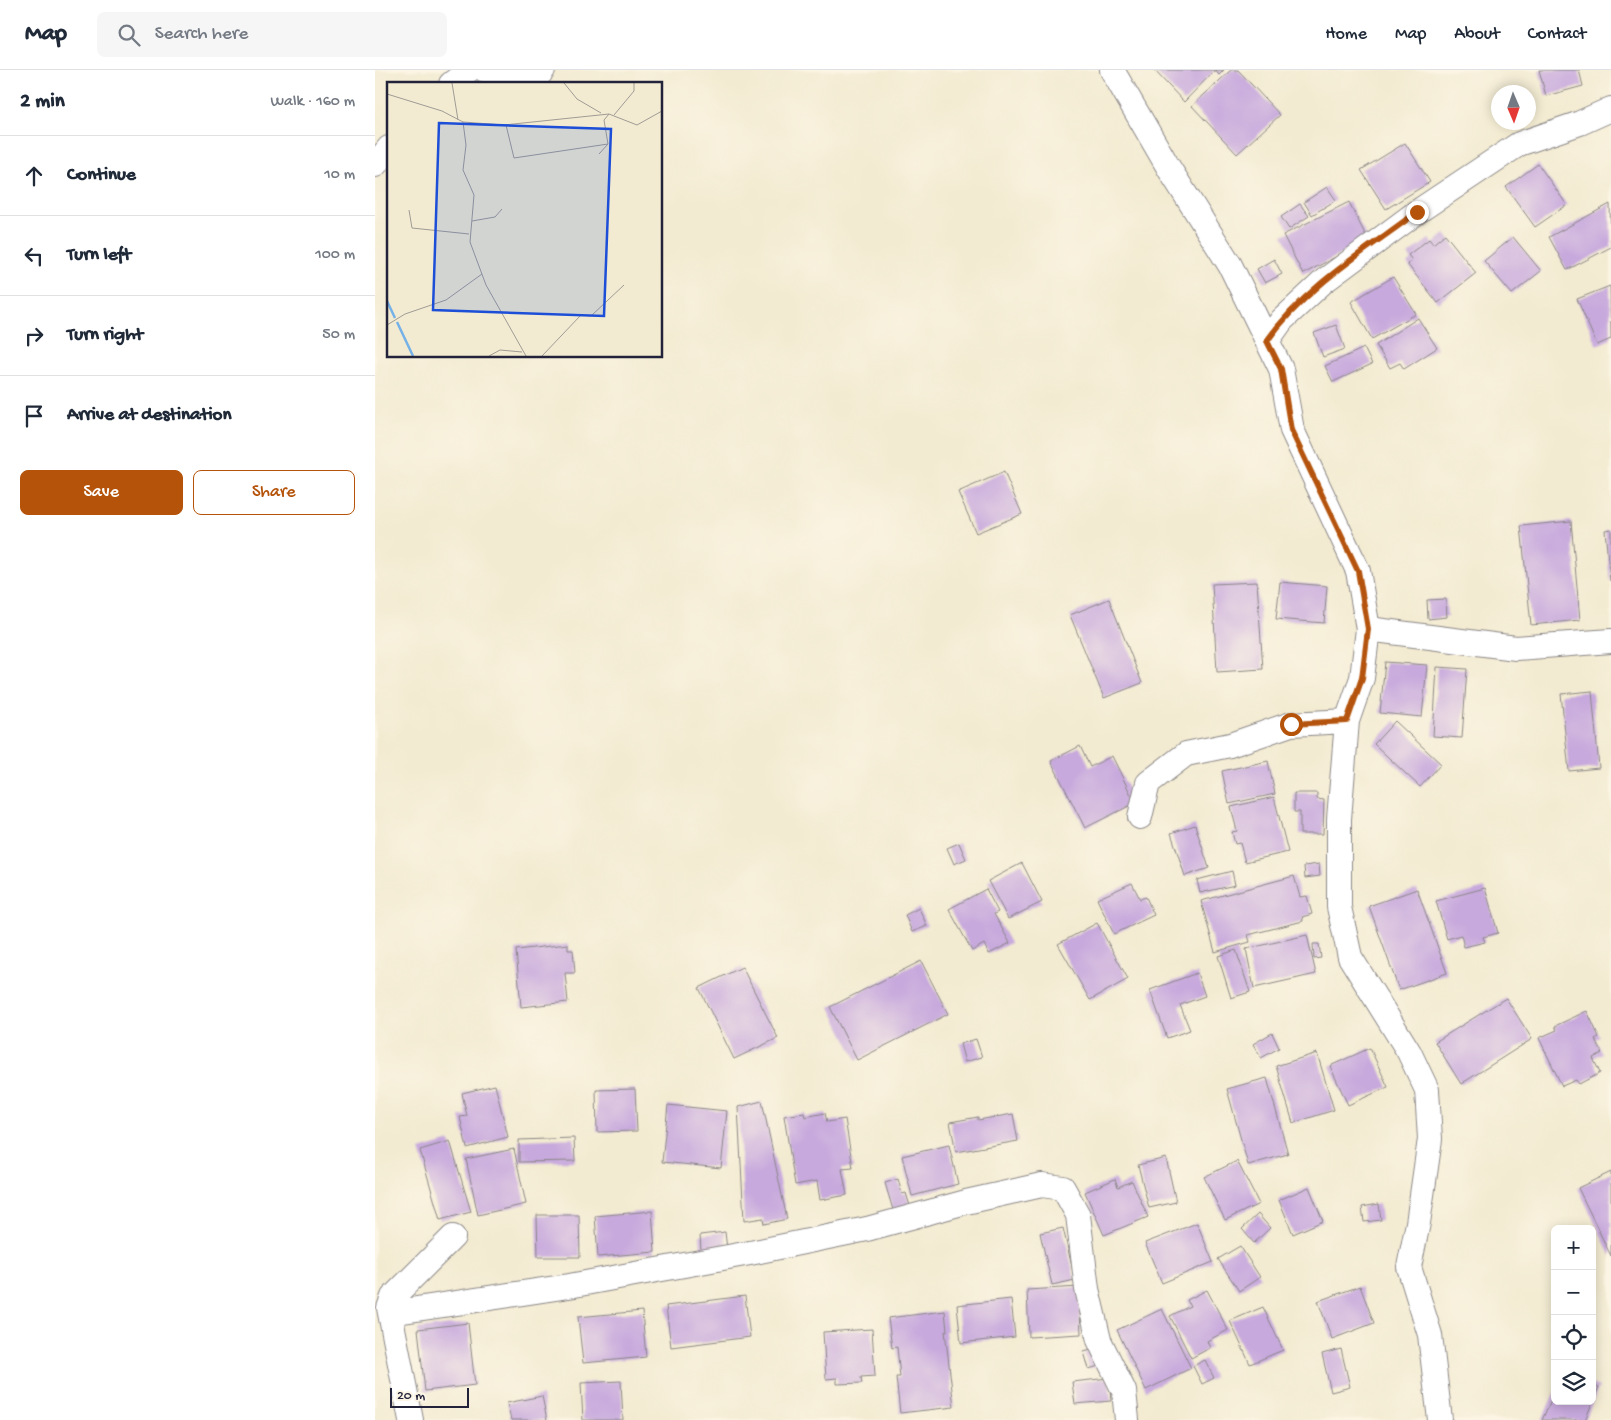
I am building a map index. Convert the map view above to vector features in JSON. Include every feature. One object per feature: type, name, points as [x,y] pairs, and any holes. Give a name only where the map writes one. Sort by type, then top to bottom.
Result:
[{"type":"street","points":[[454,82],[469,70]]},
{"type":"street","points":[[485,70],[539,75],[543,70]]},
{"type":"street","points":[[1112,70],[1170,170],[1230,265],[1281,369],[1291,430],[1358,571],[1368,629],[1362,678],[1347,721],[1339,819],[1339,907],[1350,957],[1409,1052],[1427,1090],[1430,1140],[1418,1223],[1409,1267],[1430,1335],[1440,1420]]},
{"type":"street","points":[[1267,341],[1282,320],[1323,281],[1417,212],[1519,144],[1581,123],[1611,109]]},
{"type":"street","points":[[375,165],[387,150]]},
{"type":"street","points":[[1368,629],[1516,648],[1611,641]]},
{"type":"street","points":[[1140,816],[1148,783],[1186,754],[1230,745],[1291,724],[1347,721]]},
{"type":"street","points":[[390,1312],[569,1286],[750,1253],[867,1229],[966,1202],[1042,1185],[1063,1188],[1078,1215],[1087,1289],[1099,1340],[1124,1391],[1127,1420]]},
{"type":"street","points":[[411,1420],[389,1308],[393,1298],[453,1237]]},
{"type":"building","points":[[1154,70],[1215,70],[1184,102]]},
{"type":"building","points":[[1215,70],[1224,70],[1219,75]]},
{"type":"building","points":[[1231,70],[1238,70],[1280,115],[1237,154],[1192,106]]},
{"type":"building","points":[[1539,70],[1579,70],[1583,86],[1546,96]]},
{"type":"building","points":[[1405,143],[1430,182],[1386,209],[1361,170]]},
{"type":"building","points":[[1538,164],[1567,205],[1535,227],[1506,187]]},
{"type":"building","points":[[1327,187],[1336,200],[1312,215],[1304,202]]},
{"type":"building","points":[[1349,202],[1368,240],[1303,274],[1283,235]]},
{"type":"building","points":[[1300,204],[1309,216],[1289,229],[1281,217]]},
{"type":"building","points":[[1610,204],[1611,247],[1567,270],[1549,237]]},
{"type":"building","points":[[1445,234],[1476,273],[1438,303],[1407,264],[1412,260],[1408,255],[1429,239],[1433,244]]},
{"type":"building","points":[[1513,237],[1541,271],[1512,294],[1484,261]]},
{"type":"building","points":[[1274,259],[1282,274],[1265,283],[1257,269]]},
{"type":"building","points":[[1393,277],[1416,314],[1372,339],[1351,302]]},
{"type":"building","points":[[1610,286],[1611,339],[1597,345],[1577,299]]},
{"type":"building","points":[[1418,318],[1437,348],[1404,369],[1400,363],[1390,368],[1376,345]]},
{"type":"building","points":[[1336,325],[1345,349],[1323,357],[1314,333]]},
{"type":"building","points":[[1364,348],[1372,364],[1333,382],[1325,366]]},
{"type":"building","points":[[1004,472],[1022,514],[976,533],[958,492]]},
{"type":"building","points":[[1571,521],[1580,620],[1531,625],[1521,526]]},
{"type":"building","points":[[1611,529],[1611,580],[1610,581],[1605,530]]},
{"type":"building","points":[[1257,582],[1263,669],[1217,672],[1212,584]]},
{"type":"building","points":[[1280,582],[1327,586],[1324,623],[1276,619]]},
{"type":"building","points":[[1109,599],[1142,683],[1104,698],[1070,615]]},
{"type":"building","points":[[1446,599],[1447,617],[1428,619],[1427,600]]},
{"type":"building","points":[[1385,662],[1427,665],[1422,717],[1380,713]]},
{"type":"building","points":[[1437,667],[1467,669],[1462,738],[1433,736]]},
{"type":"building","points":[[1592,691],[1599,768],[1569,771],[1561,694]]},
{"type":"building","points":[[1395,721],[1441,764],[1420,787],[1374,744]]},
{"type":"building","points":[[1080,746],[1090,767],[1112,756],[1135,803],[1085,828],[1051,761]]},
{"type":"building","points":[[1268,761],[1275,794],[1229,804],[1222,771]]},
{"type":"building","points":[[1294,793],[1317,793],[1317,799],[1324,800],[1323,834],[1300,834],[1300,812],[1294,812]]},
{"type":"building","points":[[1274,797],[1288,852],[1245,862],[1240,843],[1235,844],[1232,832],[1237,831],[1231,807]]},
{"type":"building","points":[[1195,825],[1209,868],[1185,876],[1171,833]]},
{"type":"building","points":[[959,843],[966,859],[954,864],[947,848]]},
{"type":"building","points":[[1022,863],[1042,902],[1008,919],[988,881]]},
{"type":"building","points":[[1319,864],[1320,876],[1305,878],[1304,866]]},
{"type":"building","points":[[1232,871],[1235,885],[1200,893],[1197,880]]},
{"type":"building","points":[[1294,876],[1300,897],[1307,896],[1312,914],[1302,917],[1303,921],[1248,935],[1250,942],[1215,952],[1201,901]]},
{"type":"building","points":[[1132,883],[1140,899],[1146,897],[1154,915],[1114,934],[1097,899]]},
{"type":"building","points":[[1485,888],[1498,933],[1483,937],[1485,942],[1464,947],[1461,935],[1447,939],[1436,901]]},
{"type":"building","points":[[986,889],[998,912],[994,914],[1010,943],[989,954],[984,944],[972,951],[949,909]]},
{"type":"building","points":[[1417,889],[1447,973],[1399,990],[1369,906]]},
{"type":"building","points":[[919,908],[927,926],[912,932],[905,915]]},
{"type":"building","points":[[1097,923],[1128,979],[1090,1000],[1058,944]]},
{"type":"building","points":[[1307,935],[1316,974],[1254,988],[1246,949]]},
{"type":"building","points":[[568,944],[568,950],[573,950],[575,973],[565,973],[568,1002],[521,1007],[516,950]]},
{"type":"building","points":[[1313,944],[1319,944],[1321,958],[1314,959]]},
{"type":"building","points":[[1236,950],[1250,992],[1231,998],[1218,956]]},
{"type":"building","points":[[921,961],[948,1014],[857,1060],[830,1007]]},
{"type":"building","points":[[742,967],[778,1038],[734,1059],[699,988]]},
{"type":"building","points":[[1197,973],[1205,996],[1180,1005],[1190,1030],[1167,1038],[1150,990]]},
{"type":"building","points":[[1506,998],[1532,1039],[1461,1084],[1435,1042]]},
{"type":"building","points":[[1587,1011],[1599,1037],[1595,1039],[1602,1053],[1593,1058],[1600,1073],[1579,1084],[1576,1080],[1562,1086],[1539,1038],[1557,1030],[1555,1026]]},
{"type":"building","points":[[1272,1033],[1279,1048],[1261,1058],[1253,1044]]},
{"type":"building","points":[[976,1039],[982,1057],[965,1062],[960,1044]]},
{"type":"building","points":[[1370,1048],[1388,1087],[1348,1105],[1330,1066]]},
{"type":"building","points":[[1317,1053],[1334,1110],[1293,1123],[1276,1066]]},
{"type":"building","points":[[1267,1078],[1288,1154],[1248,1165],[1227,1089]]},
{"type":"building","points":[[495,1085],[508,1137],[467,1148],[460,1117],[467,1116],[462,1093]]},
{"type":"building","points":[[635,1089],[637,1131],[597,1132],[596,1090]]},
{"type":"building","points":[[762,1101],[787,1219],[764,1224],[763,1218],[744,1221],[738,1107]]},
{"type":"building","points":[[668,1105],[727,1111],[721,1168],[662,1162]]},
{"type":"building","points":[[804,1113],[805,1117],[825,1113],[827,1122],[845,1119],[853,1168],[842,1169],[847,1195],[820,1200],[817,1181],[795,1185],[784,1116]]},
{"type":"building","points":[[1013,1114],[1018,1141],[956,1152],[950,1122],[978,1117],[978,1120]]},
{"type":"building","points":[[574,1138],[575,1161],[519,1162],[519,1140]]},
{"type":"building","points":[[450,1141],[471,1212],[440,1220],[420,1150]]},
{"type":"building","points":[[949,1145],[958,1184],[912,1196],[902,1156]]},
{"type":"building","points":[[514,1149],[526,1204],[478,1215],[466,1159]]},
{"type":"building","points":[[1166,1158],[1176,1202],[1149,1208],[1138,1165]]},
{"type":"building","points":[[1237,1161],[1259,1204],[1225,1220],[1204,1177]]},
{"type":"building","points":[[1611,1172],[1611,1256],[1596,1225],[1578,1188]]},
{"type":"building","points":[[898,1179],[902,1194],[906,1193],[910,1206],[893,1210],[885,1183]]},
{"type":"building","points":[[1115,1179],[1118,1187],[1132,1181],[1148,1217],[1104,1235],[1085,1192]]},
{"type":"building","points":[[1309,1187],[1323,1221],[1293,1234],[1279,1200]]},
{"type":"building","points":[[1379,1204],[1381,1220],[1364,1222],[1362,1207]]},
{"type":"building","points":[[652,1211],[655,1252],[598,1257],[595,1216]]},
{"type":"building","points":[[1258,1214],[1270,1228],[1254,1243],[1242,1229]]},
{"type":"building","points":[[537,1215],[579,1215],[580,1257],[538,1257]]},
{"type":"building","points":[[1197,1223],[1213,1262],[1162,1283],[1145,1243]]},
{"type":"building","points":[[1063,1228],[1075,1280],[1052,1285],[1040,1233]]},
{"type":"building","points":[[725,1232],[727,1249],[701,1251],[700,1235]]},
{"type":"building","points":[[1240,1246],[1260,1277],[1239,1291],[1218,1259]]},
{"type":"building","points":[[1360,1286],[1374,1323],[1332,1339],[1318,1301]]},
{"type":"building","points":[[1079,1287],[1081,1334],[1029,1337],[1027,1290]]},
{"type":"building","points":[[1207,1290],[1228,1330],[1207,1341],[1210,1348],[1191,1358],[1170,1316],[1190,1306],[1187,1300]]},
{"type":"building","points":[[745,1296],[750,1337],[671,1347],[666,1306]]},
{"type":"building","points":[[1011,1299],[1015,1337],[961,1343],[957,1305]]},
{"type":"building","points":[[1263,1307],[1283,1350],[1250,1364],[1230,1321]]},
{"type":"building","points":[[1162,1309],[1191,1368],[1146,1390],[1117,1330]]},
{"type":"building","points":[[642,1311],[646,1357],[583,1363],[578,1317]]},
{"type":"building","points":[[945,1311],[947,1331],[945,1331],[954,1407],[900,1413],[896,1377],[900,1377],[897,1347],[892,1348],[888,1318]]},
{"type":"building","points":[[468,1323],[475,1385],[425,1391],[418,1329]]},
{"type":"building","points":[[872,1329],[875,1376],[861,1377],[862,1383],[837,1384],[837,1378],[826,1379],[823,1332]]},
{"type":"building","points":[[1098,1348],[1102,1365],[1089,1369],[1084,1352]]},
{"type":"building","points":[[1341,1349],[1350,1387],[1331,1392],[1322,1354]]},
{"type":"building","points":[[1205,1360],[1214,1378],[1202,1384],[1193,1366]]},
{"type":"building","points":[[1109,1378],[1111,1401],[1075,1404],[1072,1382]]},
{"type":"building","points":[[621,1381],[623,1420],[583,1420],[581,1383]]},
{"type":"building","points":[[542,1396],[547,1420],[511,1420],[507,1403]]},
{"type":"building","points":[[1551,1400],[1551,1405],[1591,1405],[1585,1420],[1542,1420]]},
{"type":"route","points":[[1291,724],[1347,721],[1362,678],[1368,629],[1358,571],[1291,430],[1281,369],[1267,341],[1282,320],[1323,281],[1417,212]]}]
